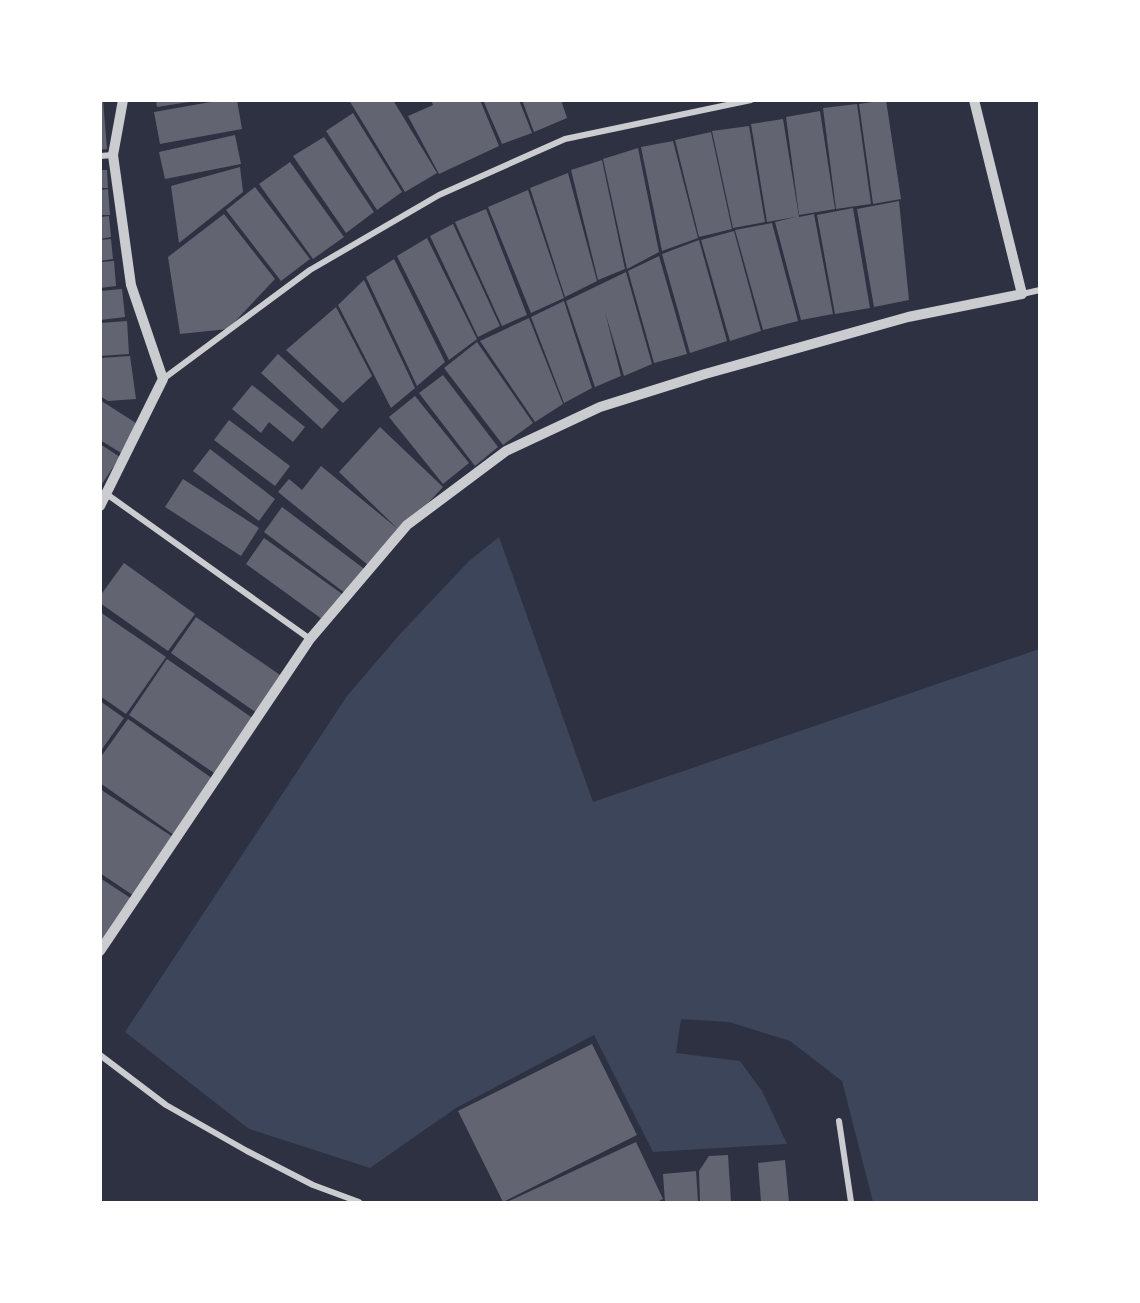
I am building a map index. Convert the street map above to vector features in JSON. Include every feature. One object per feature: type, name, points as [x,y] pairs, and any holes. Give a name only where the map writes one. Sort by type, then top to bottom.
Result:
[{"type":"street","points":[[123,100],[113,155],[130,285],[163,379]]},
{"type":"street","points":[[100,506],[108,495],[163,379],[310,270],[439,195],[565,139],[751,100]]},
{"type":"street","points":[[974,100],[1022,294]]},
{"type":"street","points":[[100,156],[113,155]]},
{"type":"street","points":[[100,951],[310,639],[407,525],[506,451],[600,407],[705,374],[908,317],[1040,290]]},
{"type":"street","points":[[108,495],[310,639]]},
{"type":"street","points":[[100,1055],[166,1105],[313,1185],[359,1203]]},
{"type":"street","points":[[839,1121],[851,1203]]},
{"type":"shaded area","points":[[499,537],[593,802],[1039,649],[1039,1202],[873,1202],[842,1081],[790,1041],[729,1022],[681,1019],[676,1053],[740,1061],[762,1091],[787,1144],[653,1152],[594,1035],[456,1108],[370,1168],[249,1129],[125,1032],[347,696],[400,634],[469,561]]},
{"type":"building","points":[[100,100],[103,100],[107,149],[100,150]]},
{"type":"building","points":[[156,100],[189,100],[189,102],[157,107]]},
{"type":"building","points":[[222,100],[237,100],[242,129],[160,144],[154,112]]},
{"type":"building","points":[[349,100],[393,100],[437,173],[405,192]]},
{"type":"building","points":[[431,100],[480,100],[499,146],[439,174],[408,116],[433,105]]},
{"type":"building","points":[[483,100],[519,100],[532,133],[502,144]]},
{"type":"building","points":[[522,100],[561,100],[567,118],[534,132]]},
{"type":"building","points":[[886,100],[901,199],[873,204],[859,104]]},
{"type":"building","points":[[857,104],[871,204],[836,209],[823,108]]},
{"type":"building","points":[[820,111],[835,209],[799,215],[786,117]]},
{"type":"building","points":[[353,113],[402,192],[377,210],[326,131]]},
{"type":"building","points":[[783,119],[799,217],[814,214],[833,314],[801,320],[775,222],[795,217],[767,222],[751,124]]},
{"type":"building","points":[[749,126],[765,222],[733,228],[712,131]]},
{"type":"building","points":[[711,132],[732,229],[699,237],[675,140]]},
{"type":"building","points":[[235,135],[241,164],[165,179],[159,152]]},
{"type":"building","points":[[324,137],[374,212],[346,233],[293,156]]},
{"type":"building","points":[[673,141],[698,238],[662,251],[641,147]]},
{"type":"building","points":[[638,148],[659,252],[627,269],[603,159]]},
{"type":"building","points":[[602,160],[625,269],[598,280],[571,170]]},
{"type":"building","points":[[290,162],[344,237],[313,259],[259,184]]},
{"type":"building","points":[[240,167],[243,192],[179,243],[171,186]]},
{"type":"building","points":[[100,170],[107,170],[108,188],[100,188]]},
{"type":"building","points":[[568,173],[597,281],[565,297],[530,188]]},
{"type":"building","points":[[255,187],[310,259],[281,281],[226,210]]},
{"type":"building","points":[[108,189],[110,215],[100,215],[100,190]]},
{"type":"building","points":[[528,190],[564,298],[531,313],[488,207]]},
{"type":"building","points":[[899,201],[909,300],[874,307],[857,209]]},
{"type":"building","points":[[853,208],[870,308],[835,314],[817,215]]},
{"type":"building","points":[[486,209],[527,315],[502,326],[455,222]]},
{"type":"building","points":[[224,214],[275,279],[228,329],[180,334],[168,257]]},
{"type":"building","points":[[109,216],[111,237],[100,239],[100,217]]},
{"type":"building","points":[[772,223],[798,321],[763,330],[735,230]]},
{"type":"building","points":[[453,224],[500,326],[478,337],[430,236]]},
{"type":"building","points":[[734,231],[761,331],[730,341],[701,240]]},
{"type":"building","points":[[427,238],[477,339],[449,360],[397,256]]},
{"type":"building","points":[[111,239],[113,259],[100,261],[100,240]]},
{"type":"building","points":[[699,240],[727,341],[690,353],[662,254]]},
{"type":"building","points":[[659,256],[687,354],[654,363],[628,271]]},
{"type":"building","points":[[394,259],[445,362],[417,386],[366,277]]},
{"type":"building","points":[[114,261],[116,286],[100,288],[100,262]]},
{"type":"building","points":[[626,272],[652,364],[624,376],[605,312],[621,376],[595,387],[566,301]]},
{"type":"building","points":[[364,280],[415,388],[391,408],[338,305]]},
{"type":"building","points":[[122,289],[125,317],[100,320],[100,291]]},
{"type":"building","points":[[564,301],[592,388],[564,403],[531,317]]},
{"type":"building","points":[[336,307],[372,376],[343,403],[286,350]]},
{"type":"building","points":[[529,318],[563,404],[535,422],[480,341]]},
{"type":"building","points":[[127,321],[129,354],[100,356],[100,323]]},
{"type":"building","points":[[477,342],[533,423],[503,445],[444,368]]},
{"type":"building","points":[[278,354],[339,410],[322,429],[261,373]]},
{"type":"building","points":[[130,356],[136,399],[108,401],[100,396],[100,358]]},
{"type":"building","points":[[443,375],[498,447],[475,466],[419,393]]},
{"type":"building","points":[[252,385],[305,427],[293,442],[269,422],[261,433],[232,409]]},
{"type":"building","points":[[415,396],[469,463],[443,484],[389,417]]},
{"type":"building","points":[[100,400],[139,425],[121,453],[100,440]]},
{"type":"building","points":[[229,420],[290,466],[275,486],[214,440]]},
{"type":"building","points":[[380,427],[443,487],[401,532],[373,569],[278,492],[289,479],[302,490],[321,466],[398,529],[339,472]]},
{"type":"building","points":[[100,444],[120,457],[100,487]]},
{"type":"building","points":[[210,449],[275,499],[259,521],[193,471]]},
{"type":"building","points":[[183,479],[259,528],[241,556],[165,507]]},
{"type":"building","points":[[282,507],[367,571],[349,596],[264,532]]},
{"type":"building","points":[[264,538],[345,596],[326,622],[246,564]]},
{"type":"building","points":[[124,563],[195,614],[168,651],[100,603],[100,596]]},
{"type":"building","points":[[100,612],[166,657],[126,714],[100,696]]},
{"type":"building","points":[[196,617],[283,677],[258,714],[171,653]]},
{"type":"building","points":[[167,659],[254,719],[217,775],[129,715]]},
{"type":"building","points":[[100,701],[124,718],[100,752]]},
{"type":"building","points":[[128,719],[213,779],[174,835],[100,783],[100,758]]},
{"type":"building","points":[[100,789],[173,837],[134,896],[100,873]]},
{"type":"building","points":[[100,878],[132,899],[100,944]]},
{"type":"building","points":[[592,1044],[637,1135],[503,1202],[458,1111]]},
{"type":"building","points":[[636,1142],[663,1199],[657,1202],[507,1202]]},
{"type":"building","points":[[728,1155],[731,1202],[700,1202],[699,1171],[709,1156]]},
{"type":"building","points":[[785,1160],[789,1202],[761,1202],[758,1163]]},
{"type":"building","points":[[696,1171],[698,1202],[665,1202],[663,1174]]}]
